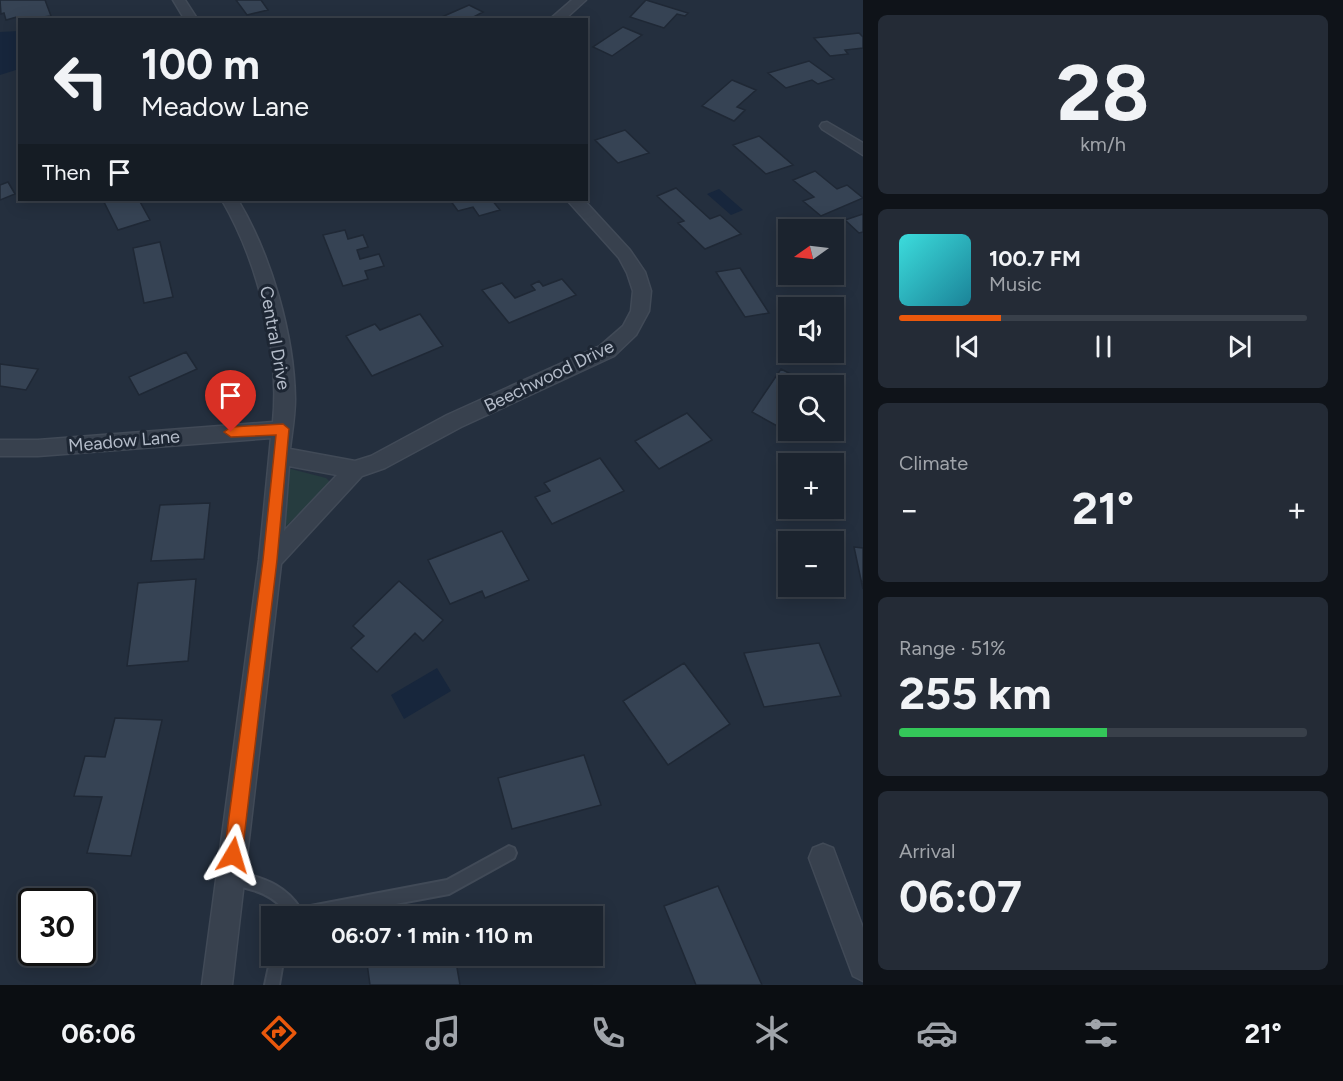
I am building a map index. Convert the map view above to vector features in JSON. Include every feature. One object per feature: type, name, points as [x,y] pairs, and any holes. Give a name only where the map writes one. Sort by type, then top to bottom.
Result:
[{"type":"street","points":[[179,0],[191,18]]},
{"type":"street","points":[[558,18],[580,0]]},
{"type":"street","points":[[827,126],[863,150]]},
{"type":"street","name":"Central Drive","points":[[217,985],[270,560],[285,399],[281,355],[262,265],[243,222],[231,201]]},
{"type":"street","name":"Beechwood Drive","points":[[270,560],[355,471],[378,462],[454,421],[607,351],[622,340],[637,320],[644,298],[640,278],[627,256],[576,201]]},
{"type":"street","name":"Meadow Lane","points":[[0,448],[38,448],[283,429]]},
{"type":"street","points":[[281,456],[355,471]]},
{"type":"street","points":[[823,858],[863,966]]},
{"type":"lane","points":[[349,906],[449,887],[509,854]]},
{"type":"lane","points":[[230,878],[256,882],[276,890],[291,906]]},
{"type":"lane","points":[[272,985],[275,966]]},
{"type":"green space","points":[[288,470],[326,478],[331,483],[283,529]]},
{"type":"water","points":[[18,31],[18,69],[0,75],[0,32]]},
{"type":"water","points":[[719,189],[743,210],[731,215],[707,194]]},
{"type":"water","points":[[437,668],[451,691],[404,719],[391,695]]},
{"type":"building","points":[[0,0],[45,0],[51,16],[18,18],[18,20],[17,17],[6,20],[4,13],[1,14]]},
{"type":"building","points":[[236,0],[261,0],[268,10],[247,15]]},
{"type":"building","points":[[646,0],[688,13],[685,16],[677,14],[664,28],[630,17]]},
{"type":"building","points":[[469,5],[483,12],[472,18],[440,18]]},
{"type":"building","points":[[623,27],[642,35],[612,56],[593,47]]},
{"type":"building","points":[[859,33],[863,37],[863,48],[845,50],[848,54],[830,56],[814,38]]},
{"type":"building","points":[[809,61],[834,79],[818,84],[812,80],[786,88],[768,73]]},
{"type":"building","points":[[732,80],[756,90],[737,107],[745,110],[734,121],[702,106]]},
{"type":"building","points":[[625,130],[649,153],[618,163],[595,140]]},
{"type":"building","points":[[759,136],[793,165],[766,174],[733,145]]},
{"type":"building","points":[[815,171],[837,189],[847,185],[863,198],[821,216],[803,201],[814,197],[793,180]]},
{"type":"building","points":[[8,182],[15,194],[0,200],[0,185]]},
{"type":"building","points":[[676,188],[710,219],[720,215],[741,234],[705,249],[678,223],[684,221],[657,196]]},
{"type":"building","points":[[104,201],[140,201],[150,220],[118,230]]},
{"type":"building","points":[[451,201],[493,201],[500,210],[479,216],[473,207],[458,211]]},
{"type":"building","points":[[863,214],[863,232],[859,233],[845,220]]},
{"type":"building","points":[[345,230],[348,239],[363,235],[368,247],[357,250],[360,259],[379,254],[384,266],[365,271],[368,279],[343,286],[323,235]]},
{"type":"building","points":[[160,242],[173,297],[144,303],[133,248]]},
{"type":"building","points":[[740,268],[769,313],[745,317],[716,272]]},
{"type":"building","points":[[562,279],[576,295],[509,323],[482,290],[502,283],[515,298],[535,290],[531,285],[539,281],[543,286]]},
{"type":"building","points":[[420,314],[443,346],[372,376],[346,336],[375,324],[380,330]]},
{"type":"building","points":[[186,352],[197,369],[139,395],[129,377]]},
{"type":"building","points":[[0,364],[38,369],[26,390],[0,386]]},
{"type":"building","points":[[781,369],[793,375],[778,375],[778,426],[752,412]]},
{"type":"building","points":[[687,413],[712,440],[659,469],[635,441]]},
{"type":"building","points":[[600,458],[624,491],[552,524],[535,497],[550,491],[544,483]]},
{"type":"building","points":[[210,503],[204,559],[151,561],[160,505]]},
{"type":"building","points":[[502,531],[529,580],[485,598],[482,591],[450,604],[428,560]]},
{"type":"building","points":[[854,547],[863,548],[863,589]]},
{"type":"building","points":[[196,579],[188,661],[127,666],[138,583]]},
{"type":"building","points":[[399,581],[443,620],[423,641],[415,633],[377,672],[351,648],[364,636],[353,626]]},
{"type":"building","points":[[819,643],[841,696],[764,707],[744,653]]},
{"type":"building","points":[[684,663],[730,724],[668,765],[623,701]]},
{"type":"building","points":[[115,718],[162,720],[131,856],[87,853],[102,797],[74,796],[85,756],[105,757]]},
{"type":"building","points":[[584,755],[601,805],[512,829],[498,778]]},
{"type":"building","points":[[718,886],[762,985],[696,985],[664,906]]},
{"type":"building","points":[[367,966],[457,966],[460,985],[370,985]]},
{"type":"route","points":[[231,432],[283,429],[270,560],[233,855]]}]
